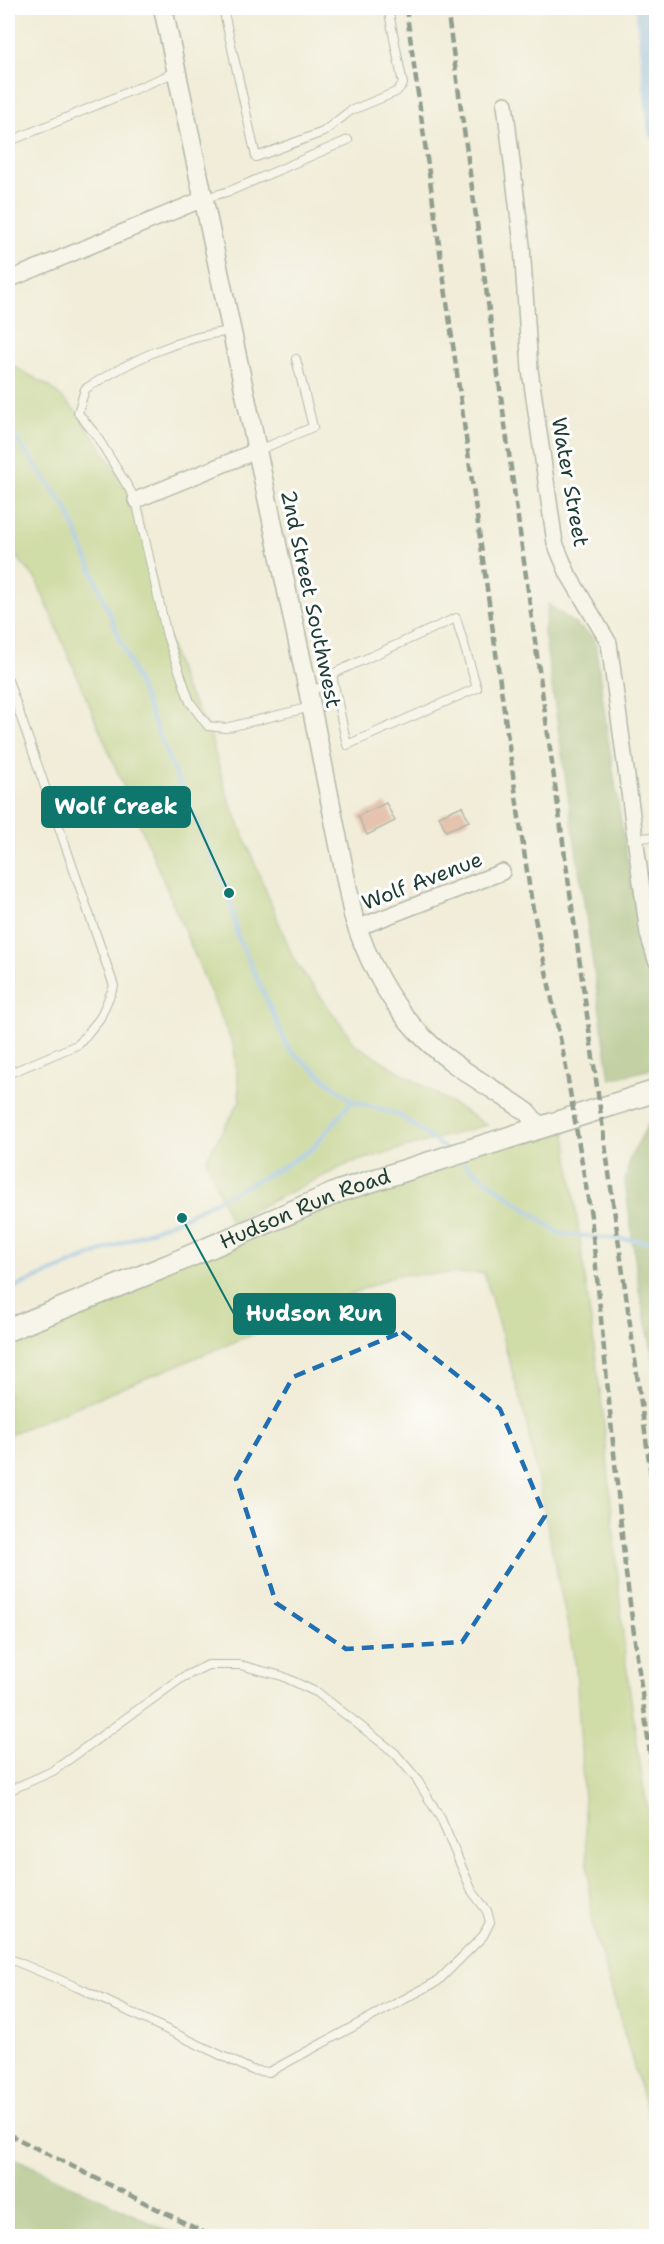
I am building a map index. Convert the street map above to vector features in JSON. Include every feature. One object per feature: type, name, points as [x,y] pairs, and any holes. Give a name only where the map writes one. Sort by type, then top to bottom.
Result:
[{"type":"main road","name":"Hudson Run Road","points":[[8,1330],[167,1266],[340,1191],[657,1090]]},
{"type":"street","name":"2nd Street Southwest","points":[[163,8],[363,948],[395,1005],[423,1038],[527,1112],[540,1128]]},
{"type":"street","name":"Water Street","points":[[505,104],[522,245],[530,370],[555,543],[568,574],[609,643],[648,934],[657,960]]},
{"type":"street","points":[[8,280],[203,199]]},
{"type":"street","points":[[136,500],[256,451]]},
{"type":"street","name":"Wolf Avenue","points":[[357,928],[502,872]]},
{"type":"lane","points":[[223,8],[256,157],[323,132],[350,111],[396,92],[403,84],[388,8]]},
{"type":"lane","points":[[8,142],[176,72]]},
{"type":"lane","points":[[203,199],[230,192],[348,140]]},
{"type":"lane","points":[[231,331],[200,335],[123,365],[85,389],[78,413],[96,435],[136,500],[167,636],[190,702],[208,726],[225,728],[310,699],[334,685]]},
{"type":"lane","points":[[256,451],[313,427],[296,359]]},
{"type":"lane","points":[[456,618],[477,688],[346,745],[334,685],[332,674],[456,618]]},
{"type":"lane","points":[[8,680],[114,986],[100,1018],[80,1044],[8,1074]]},
{"type":"lane","points":[[635,838],[657,837]]},
{"type":"lane","points":[[8,1791],[53,1770],[183,1677],[208,1665],[240,1665],[282,1676],[318,1693],[395,1753],[416,1778],[441,1819],[472,1891],[487,1911],[490,1922],[483,1936],[438,1980],[269,2072],[252,2070],[79,1988],[8,1958]]},
{"type":"highlighted area","points":[[402,1332],[500,1409],[545,1516],[462,1642],[346,1649],[276,1603],[236,1479],[293,1377]]},
{"type":"green space","points":[[8,363],[49,386],[78,413],[136,500],[167,636],[184,687],[208,726],[226,792],[294,960],[356,1045],[487,1125],[350,1163],[230,1221],[206,1159],[240,1101],[234,1048],[36,579],[8,547]]},
{"type":"green space","points":[[548,604],[595,639],[612,762],[646,966],[656,978],[656,1068],[610,1079],[544,632]]},
{"type":"green space","points":[[656,1118],[656,1369],[639,1290],[625,1181],[630,1158],[650,1121]]},
{"type":"green space","points":[[564,1120],[603,1413],[625,1656],[643,1785],[656,1847],[656,2142],[591,1919],[576,1667],[525,1416],[484,1273],[397,1275],[8,1435],[8,1330],[308,1204]]},
{"type":"green space","points":[[8,2155],[178,2236],[8,2236]]},
{"type":"building","points":[[386,803],[395,821],[367,835],[358,816]]},
{"type":"building","points":[[462,806],[469,821],[446,831],[439,816]]},
{"type":"waterway","points":[[643,8],[656,131]]},
{"type":"waterway","points":[[8,427],[67,509],[175,774],[229,893],[237,935],[289,1049],[352,1101],[399,1115],[447,1150]]},
{"type":"waterway","points":[[8,1290],[182,1218],[279,1169],[312,1149],[352,1101]]},
{"type":"waterway","points":[[461,1161],[560,1234],[656,1242]]},
{"type":"railway","points":[[406,8],[532,904],[565,1062],[591,1216],[625,1566],[656,1799]]},
{"type":"railway","points":[[447,8],[656,1511]]},
{"type":"railway","points":[[8,2134],[211,2236]]},
{"type":"place","name":"Wolf Creek","points":[[229,893]]},
{"type":"place","name":"Hudson Run","points":[[182,1218]]}]
